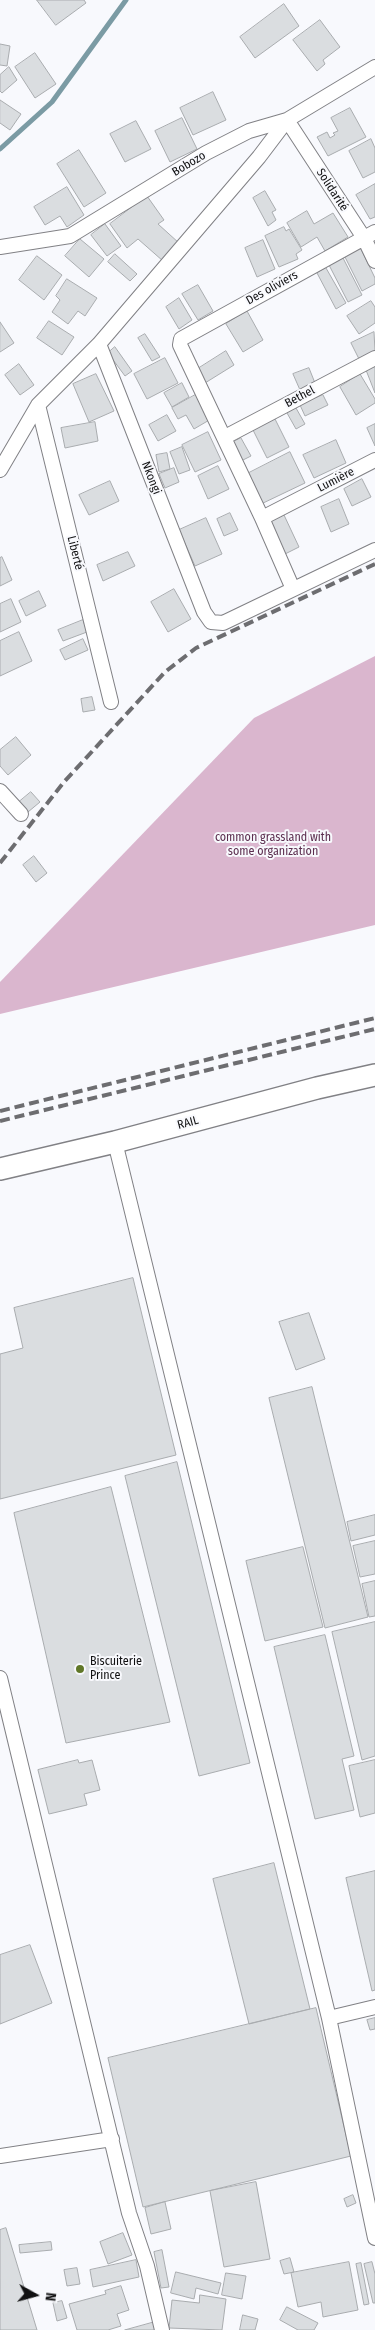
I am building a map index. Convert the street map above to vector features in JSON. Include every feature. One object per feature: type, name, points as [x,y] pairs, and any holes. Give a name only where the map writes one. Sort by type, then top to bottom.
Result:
[{"type":"main road","name":"RAIL","points":[[0,1168],[115,1142],[317,1088],[375,1075]]},
{"type":"street","name":"Bobozo","points":[[0,247],[70,236],[206,154],[249,131],[287,120],[375,67]]},
{"type":"street","name":"Solidarité","points":[[287,120],[369,235],[375,261]]},
{"type":"street","points":[[0,470],[38,405],[99,344],[258,157],[287,120]]},
{"type":"street","name":"Des oliviers","points":[[225,437],[180,345],[181,339],[369,235]]},
{"type":"street","name":"Nkongi","points":[[99,344],[204,612],[211,622],[223,623],[293,589]]},
{"type":"street","name":"Bethel","points":[[225,437],[375,358]]},
{"type":"street","name":"Liberté","points":[[38,405],[112,702]]},
{"type":"street","points":[[225,437],[293,589],[375,550]]},
{"type":"street","name":"Lumière","points":[[262,518],[375,460]]},
{"type":"street","points":[[0,791],[22,814]]},
{"type":"street","points":[[115,1142],[329,2018],[375,2238]]},
{"type":"street","points":[[0,1678],[129,2213],[147,2266],[162,2330]]},
{"type":"street","points":[[329,2018],[375,2007]]},
{"type":"street","points":[[0,2156],[112,2139]]},
{"type":"green space","name":"common grassland with some organization","points":[[375,656],[375,925],[0,1014],[0,982],[254,718]]},
{"type":"building","points":[[37,0],[84,0],[86,3],[56,25]]},
{"type":"building","points":[[284,4],[299,26],[255,58],[240,37]]},
{"type":"building","points":[[320,20],[340,47],[323,60],[325,64],[317,71],[293,40]]},
{"type":"building","points":[[0,44],[10,46],[7,66],[0,65]]},
{"type":"building","points":[[35,53],[56,84],[35,98],[15,67]]},
{"type":"building","points":[[9,67],[17,80],[2,93],[0,91],[0,75]]},
{"type":"building","points":[[213,92],[226,120],[193,135],[180,108]]},
{"type":"building","points":[[0,100],[21,114],[10,130],[0,123]]},
{"type":"building","points":[[350,108],[366,137],[328,156],[317,137],[327,132],[330,138],[335,135],[333,133],[338,131],[331,118]]},
{"type":"building","points":[[182,118],[197,149],[170,162],[155,131]]},
{"type":"building","points":[[136,121],[151,149],[125,162],[110,134]]},
{"type":"building","points":[[371,139],[375,148],[375,172],[363,178],[349,151]]},
{"type":"building","points":[[79,150],[106,193],[84,207],[57,164]]},
{"type":"building","points":[[375,184],[375,217],[370,219],[356,195]]},
{"type":"building","points":[[67,187],[84,215],[67,227],[60,216],[45,225],[34,207]]},
{"type":"building","points":[[265,191],[276,210],[272,212],[276,220],[268,226],[253,198]]},
{"type":"building","points":[[147,196],[164,220],[158,224],[179,243],[163,261],[138,239],[127,248],[110,224]]},
{"type":"building","points":[[307,211],[314,224],[333,213],[348,237],[325,251],[317,237],[301,247],[287,223]]},
{"type":"building","points":[[105,224],[121,246],[107,256],[91,235]]},
{"type":"building","points":[[284,227],[286,231],[289,229],[302,250],[296,254],[298,259],[279,267],[265,236]]},
{"type":"building","points":[[80,239],[104,259],[89,277],[65,256]]},
{"type":"building","points":[[263,240],[275,269],[257,277],[245,248]]},
{"type":"building","points":[[360,247],[375,278],[375,284],[362,291],[344,255]]},
{"type":"building","points":[[115,254],[137,274],[130,281],[108,262]]},
{"type":"building","points":[[37,256],[62,275],[44,300],[19,280]]},
{"type":"building","points":[[343,258],[362,295],[348,302],[329,265]]},
{"type":"building","points":[[326,268],[346,303],[336,309],[317,273]]},
{"type":"building","points":[[67,279],[97,298],[85,316],[78,311],[68,324],[52,312],[60,300],[56,296]]},
{"type":"building","points":[[198,285],[213,311],[198,320],[182,294]]},
{"type":"building","points":[[179,298],[192,320],[179,329],[166,307]]},
{"type":"building","points":[[371,301],[375,307],[375,323],[359,334],[347,316]]},
{"type":"building","points":[[247,311],[263,340],[243,352],[226,324]]},
{"type":"building","points":[[49,321],[74,337],[62,355],[37,338]]},
{"type":"building","points":[[0,322],[14,343],[0,352]]},
{"type":"building","points":[[374,332],[375,351],[359,359],[351,343]]},
{"type":"building","points":[[145,334],[160,357],[152,361],[138,338]]},
{"type":"building","points":[[115,347],[132,371],[125,376],[108,353]]},
{"type":"building","points":[[226,351],[234,365],[205,383],[196,370]]},
{"type":"building","points":[[165,358],[178,383],[147,399],[134,374]]},
{"type":"building","points":[[19,364],[34,385],[20,395],[5,375]]},
{"type":"building","points":[[375,366],[375,393],[366,370]]},
{"type":"building","points":[[309,368],[315,383],[300,390],[293,374]]},
{"type":"building","points":[[96,374],[114,411],[89,422],[73,384]]},
{"type":"building","points":[[360,374],[375,399],[375,403],[356,415],[340,387]]},
{"type":"building","points":[[182,383],[189,397],[172,407],[164,393]]},
{"type":"building","points":[[197,394],[211,419],[194,429],[186,415],[178,419],[172,408]]},
{"type":"building","points":[[323,395],[328,405],[305,416],[300,405]]},
{"type":"building","points":[[296,408],[305,424],[296,429],[287,413]]},
{"type":"building","points":[[167,415],[176,431],[158,441],[149,425]]},
{"type":"building","points":[[275,419],[289,447],[267,458],[253,430]]},
{"type":"building","points":[[95,422],[98,441],[65,448],[61,428]]},
{"type":"building","points":[[375,424],[375,446],[367,428]]},
{"type":"building","points":[[208,432],[221,460],[195,472],[182,445]]},
{"type":"building","points":[[241,438],[251,456],[241,461],[232,443]]},
{"type":"building","points":[[336,440],[346,463],[314,478],[303,455]]},
{"type":"building","points":[[182,447],[190,470],[179,474],[170,452]]},
{"type":"building","points":[[290,452],[305,483],[259,505],[245,475]]},
{"type":"building","points":[[167,453],[170,469],[159,472],[156,455]]},
{"type":"building","points":[[218,466],[229,489],[208,499],[198,476]]},
{"type":"building","points":[[174,468],[179,482],[165,488],[159,474]]},
{"type":"building","points":[[362,479],[371,497],[352,506],[344,489]]},
{"type":"building","points":[[110,481],[119,501],[89,515],[79,495]]},
{"type":"building","points":[[339,499],[349,524],[331,532],[321,507]]},
{"type":"building","points":[[230,513],[238,530],[224,536],[217,519]]},
{"type":"building","points":[[284,515],[299,547],[281,556],[266,524]]},
{"type":"building","points":[[206,518],[222,554],[195,566],[179,530]]},
{"type":"building","points":[[128,552],[135,566],[103,581],[97,565]]},
{"type":"building","points":[[2,557],[12,580],[0,586],[0,558]]},
{"type":"building","points":[[174,589],[191,619],[168,632],[151,602]]},
{"type":"building","points":[[39,591],[46,606],[26,616],[19,601]]},
{"type":"building","points":[[11,599],[21,622],[0,632],[0,604]]},
{"type":"building","points":[[83,620],[87,632],[63,641],[58,630]]},
{"type":"building","points":[[19,632],[32,661],[0,676],[0,641]]},
{"type":"building","points":[[83,639],[88,650],[65,660],[60,650]]},
{"type":"building","points":[[92,697],[95,710],[83,712],[81,699]]},
{"type":"building","points":[[16,737],[31,755],[8,775],[0,766],[0,750]]},
{"type":"building","points":[[31,792],[40,802],[28,812],[19,802]]},
{"type":"building","points":[[34,856],[47,873],[36,882],[23,865]]},
{"type":"building","points":[[133,1278],[176,1455],[0,1499],[0,1354],[23,1348],[14,1308]]},
{"type":"building","points":[[309,1313],[325,1359],[296,1370],[279,1322]]},
{"type":"building","points":[[312,1387],[368,1617],[325,1628],[269,1398]]},
{"type":"building","points":[[177,1462],[250,1763],[199,1776],[125,1476]]},
{"type":"building","points":[[111,1487],[170,1722],[66,1743],[14,1513]]},
{"type":"building","points":[[375,1515],[375,1535],[351,1541],[347,1522]]},
{"type":"building","points":[[375,1541],[375,1574],[360,1577],[353,1546]]},
{"type":"building","points":[[303,1547],[323,1627],[265,1641],[246,1561]]},
{"type":"building","points":[[375,1581],[375,1616],[369,1617],[362,1584]]},
{"type":"building","points":[[375,1622],[375,1756],[362,1760],[332,1632]]},
{"type":"building","points":[[325,1635],[354,1756],[342,1759],[354,1810],[315,1819],[274,1647]]},
{"type":"building","points":[[78,1760],[79,1763],[92,1760],[100,1790],[84,1794],[87,1805],[49,1814],[38,1770]]},
{"type":"building","points":[[375,1760],[375,1813],[360,1817],[349,1766]]},
{"type":"building","points":[[274,1863],[310,2009],[249,2024],[213,1879]]},
{"type":"building","points":[[375,1871],[375,1990],[372,1991],[346,1878]]},
{"type":"building","points":[[30,1945],[52,2003],[0,2024],[0,1955]]},
{"type":"building","points":[[316,2008],[351,2156],[143,2207],[108,2058]]},
{"type":"building","points":[[375,2018],[375,2029],[370,2030],[367,2020]]},
{"type":"building","points":[[256,2182],[270,2259],[224,2267],[210,2191]]},
{"type":"building","points":[[353,2195],[356,2203],[347,2207],[344,2199]]},
{"type":"building","points":[[165,2202],[171,2229],[151,2234],[145,2208]]},
{"type":"building","points":[[6,2228],[37,2330],[0,2330],[0,2230]]},
{"type":"building","points":[[123,2233],[132,2255],[108,2264],[100,2242]]},
{"type":"building","points":[[51,2242],[52,2250],[20,2253],[19,2245]]},
{"type":"building","points":[[162,2250],[169,2287],[161,2288],[154,2252]]},
{"type":"building","points":[[290,2258],[294,2272],[284,2274],[280,2261]]},
{"type":"building","points":[[136,2260],[139,2277],[93,2287],[90,2270]]},
{"type":"building","points":[[349,2262],[358,2310],[323,2317],[321,2302],[298,2307],[291,2273]]},
{"type":"building","points":[[372,2262],[375,2274],[375,2303],[373,2303],[364,2264]]},
{"type":"building","points":[[361,2263],[369,2304],[364,2305],[356,2264]]},
{"type":"building","points":[[77,2268],[80,2284],[67,2286],[64,2270]]},
{"type":"building","points":[[176,2272],[221,2283],[218,2294],[196,2288],[194,2299],[171,2293]]},
{"type":"building","points":[[226,2273],[246,2276],[242,2299],[222,2295]]},
{"type":"building","points":[[121,2286],[129,2310],[117,2314],[121,2326],[108,2330],[77,2330],[69,2304],[106,2294],[105,2291]]},
{"type":"building","points":[[200,2295],[226,2299],[222,2330],[169,2328],[172,2300],[199,2303]]},
{"type":"building","points":[[62,2301],[67,2318],[57,2321],[53,2303]]},
{"type":"building","points":[[287,2307],[318,2323],[314,2330],[298,2330],[280,2320]]},
{"type":"building","points":[[243,2315],[258,2319],[255,2330],[240,2330]]},
{"type":"building","points":[[155,2322],[157,2330],[125,2330]]},
{"type":"waterway","points":[[0,149],[52,102],[126,0]]},
{"type":"railway","points":[[0,863],[64,782],[165,672],[196,648],[375,564]]},
{"type":"railway","points":[[0,1111],[375,1018]]},
{"type":"railway","points":[[0,1121],[375,1029]]},
{"type":"place","name":"Biscuiterie Prince","points":[[80,1669]]}]
